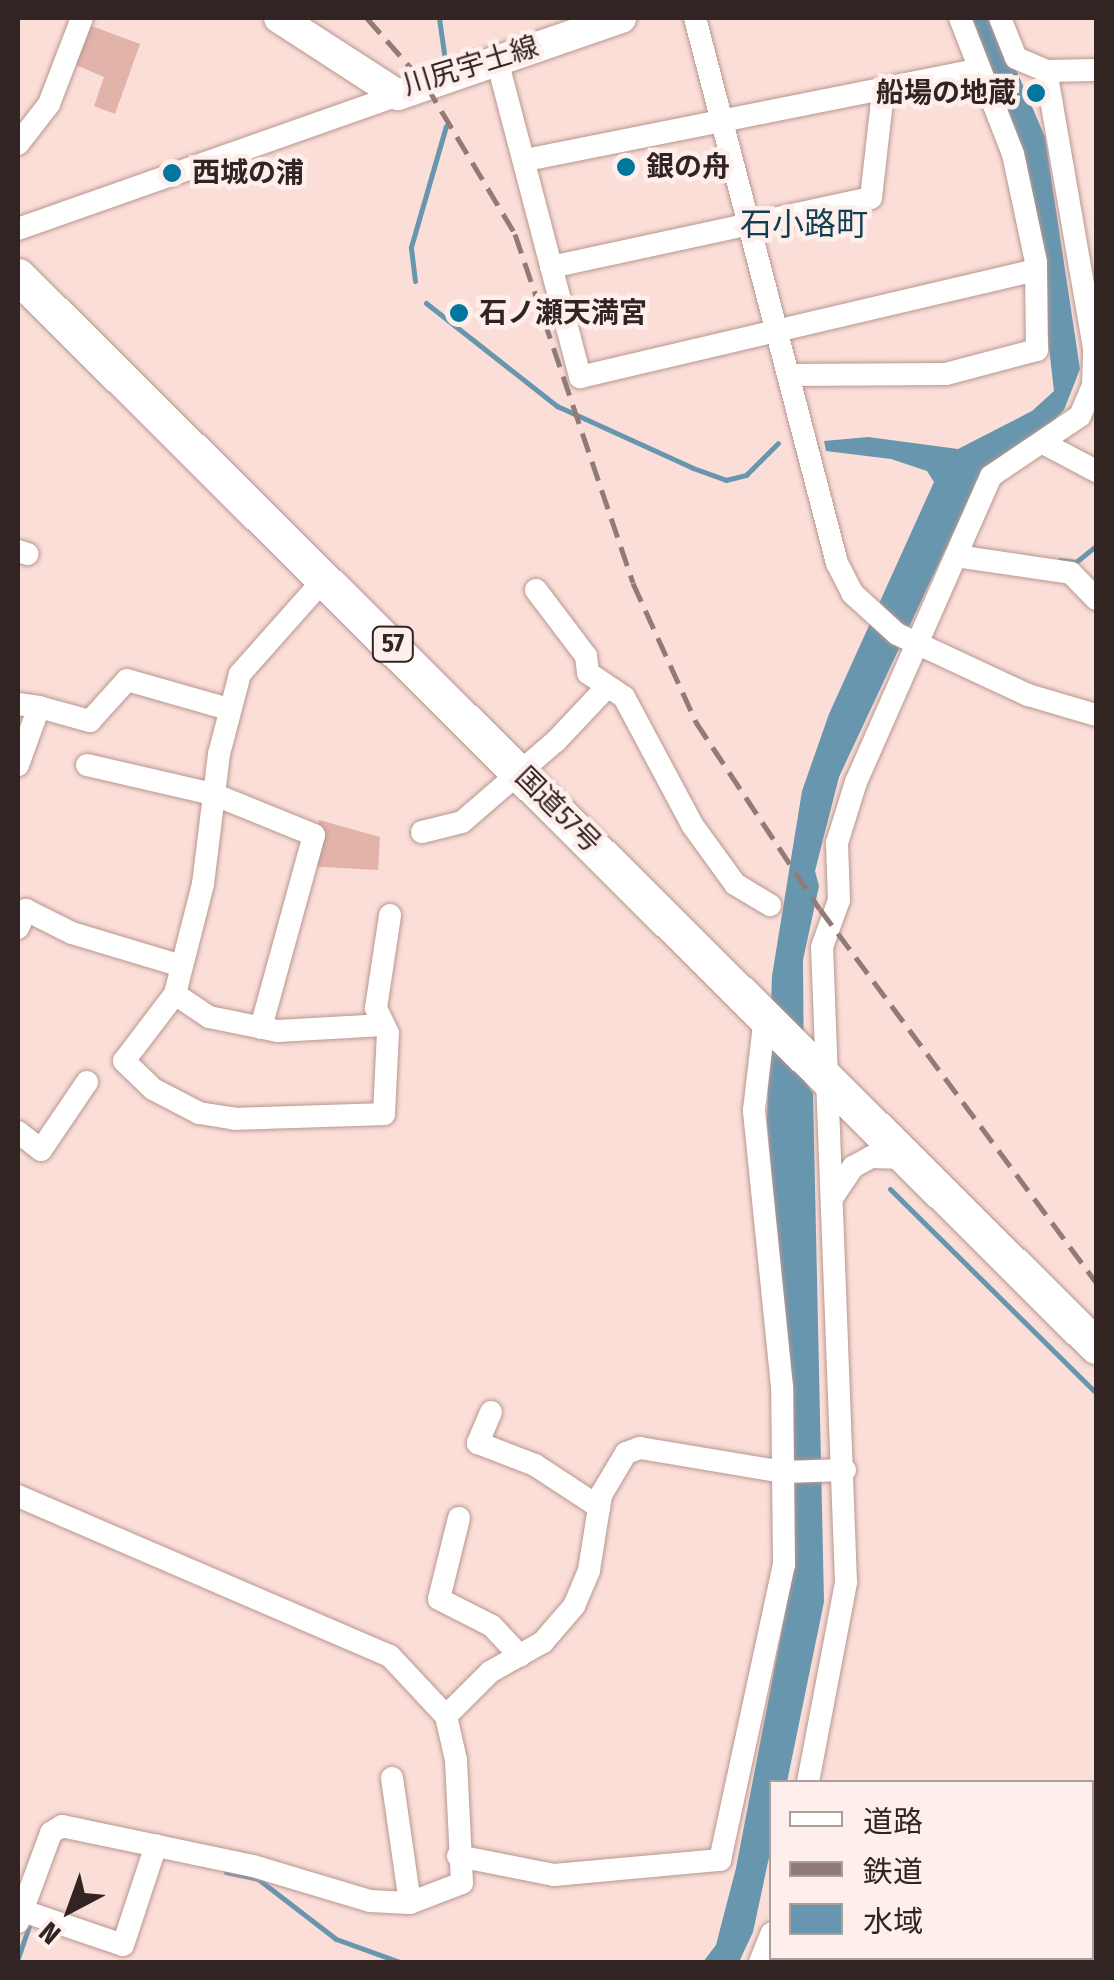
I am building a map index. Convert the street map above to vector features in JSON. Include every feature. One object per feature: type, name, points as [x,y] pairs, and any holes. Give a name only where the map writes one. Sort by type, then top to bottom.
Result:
[{"type":"highway","name":"国道57号","points":[[18,276],[326,577],[1096,1346]]},
{"type":"main road","name":"川尻宇土線","points":[[279,18],[398,95],[621,18]]},
{"type":"street","points":[[18,144],[49,104],[82,18]]},
{"type":"street","points":[[696,18],[837,562],[852,593],[874,617],[908,638],[1028,695],[1096,715]]},
{"type":"street","points":[[788,375],[946,374],[1037,350],[1042,333],[1032,271],[1036,262],[1014,154],[975,70],[960,18]]},
{"type":"street","points":[[1000,18],[1016,58],[1046,71],[1096,70]]},
{"type":"street","points":[[497,60],[580,378],[1032,271]]},
{"type":"street","points":[[526,160],[975,70]]},
{"type":"street","points":[[808,1780],[846,1582],[839,1470],[834,1195],[820,1068],[818,976],[839,900],[837,843],[908,638],[956,556],[991,476],[1045,444],[1080,416],[1093,386],[1094,348],[1046,71]]},
{"type":"street","points":[[551,267],[871,198],[882,102],[897,87]]},
{"type":"street","points":[[18,229],[398,95]]},
{"type":"street","points":[[1070,196],[1096,196]]},
{"type":"street","points":[[1045,444],[1096,472]]},
{"type":"street","points":[[956,556],[1071,572],[1096,599]]},
{"type":"street","points":[[326,577],[240,674],[228,709],[213,794],[203,884],[178,965],[175,994],[124,1061],[153,1089],[198,1113],[235,1119],[384,1114],[384,1025],[376,1008],[390,915]]},
{"type":"street","points":[[536,590],[586,656],[588,674],[624,697],[693,826],[735,884],[770,905]]},
{"type":"street","points":[[18,765],[28,705],[90,721],[127,680],[228,709]]},
{"type":"street","points":[[422,832],[462,822],[521,772],[606,688]]},
{"type":"street","points":[[87,764],[213,794],[314,835],[261,1028]]},
{"type":"street","points":[[18,928],[26,910],[72,932],[178,965]]},
{"type":"street","points":[[175,994],[209,1017],[261,1028],[384,1025]]},
{"type":"street","points":[[458,1856],[554,1876],[720,1860],[784,1565],[787,1472],[777,1313],[754,1110],[765,1016]]},
{"type":"street","points":[[18,1132],[42,1150],[87,1082]]},
{"type":"street","points":[[834,1195],[852,1167],[871,1157],[909,1158]]},
{"type":"street","points":[[491,1412],[478,1443],[534,1465],[599,1507]]},
{"type":"street","points":[[446,1716],[479,1681],[543,1642],[574,1606],[589,1570],[599,1507],[612,1466],[634,1449],[787,1472],[839,1470]]},
{"type":"street","points":[[18,1496],[390,1656],[446,1716],[456,1760],[458,1889],[410,1903],[370,1901],[156,1845],[55,1828],[22,1917],[124,1945],[156,1845]]},
{"type":"street","points":[[459,1518],[439,1599],[492,1626],[520,1656]]},
{"type":"street","points":[[392,1778],[410,1903]]},
{"type":"shaded area","points":[[81,22],[140,44],[115,114],[94,106],[104,77],[66,61]]},
{"type":"shaded area","points":[[319,820],[380,837],[378,870],[306,866]]},
{"type":"water","points":[[967,18],[994,18],[1045,137],[1080,369],[1064,410],[1049,425],[983,469],[839,777],[815,871],[819,886],[803,960],[804,1080],[813,1093],[824,1602],[787,1780],[769,1780],[769,1857],[753,1932],[739,1962],[703,1962],[716,1945],[736,1868],[792,1577],[793,1447],[767,1120],[772,976],[802,791],[829,714],[934,482],[927,471],[891,459],[826,451],[824,441],[868,437],[958,449],[1032,411],[1054,391],[1035,226]]},
{"type":"waterway","points":[[439,18],[446,67]]},
{"type":"waterway","points":[[415,281],[411,247],[446,126]]},
{"type":"waterway","points":[[426,303],[557,406],[693,468],[726,480],[746,475],[778,443]]},
{"type":"waterway","points":[[1060,560],[1076,562],[1096,546]]},
{"type":"waterway","points":[[890,1189],[1096,1393]]},
{"type":"waterway","points":[[226,1872],[258,1879],[336,1939],[400,1962]]},
{"type":"waterway","points":[[18,1958],[30,1923]]},
{"type":"railway","points":[[367,18],[426,85],[515,234],[633,583],[696,722],[820,909],[1096,1282]]},
{"type":"place","name":"船場の地蔵","points":[[1036,93]]},
{"type":"place","name":"銀の舟","points":[[626,167]]},
{"type":"place","name":"西城の浦","points":[[172,173]]},
{"type":"place","name":"石ノ瀬天満宮","points":[[459,313]]},
{"type":"district","name":"石小路町","points":[[804,224]]}]
